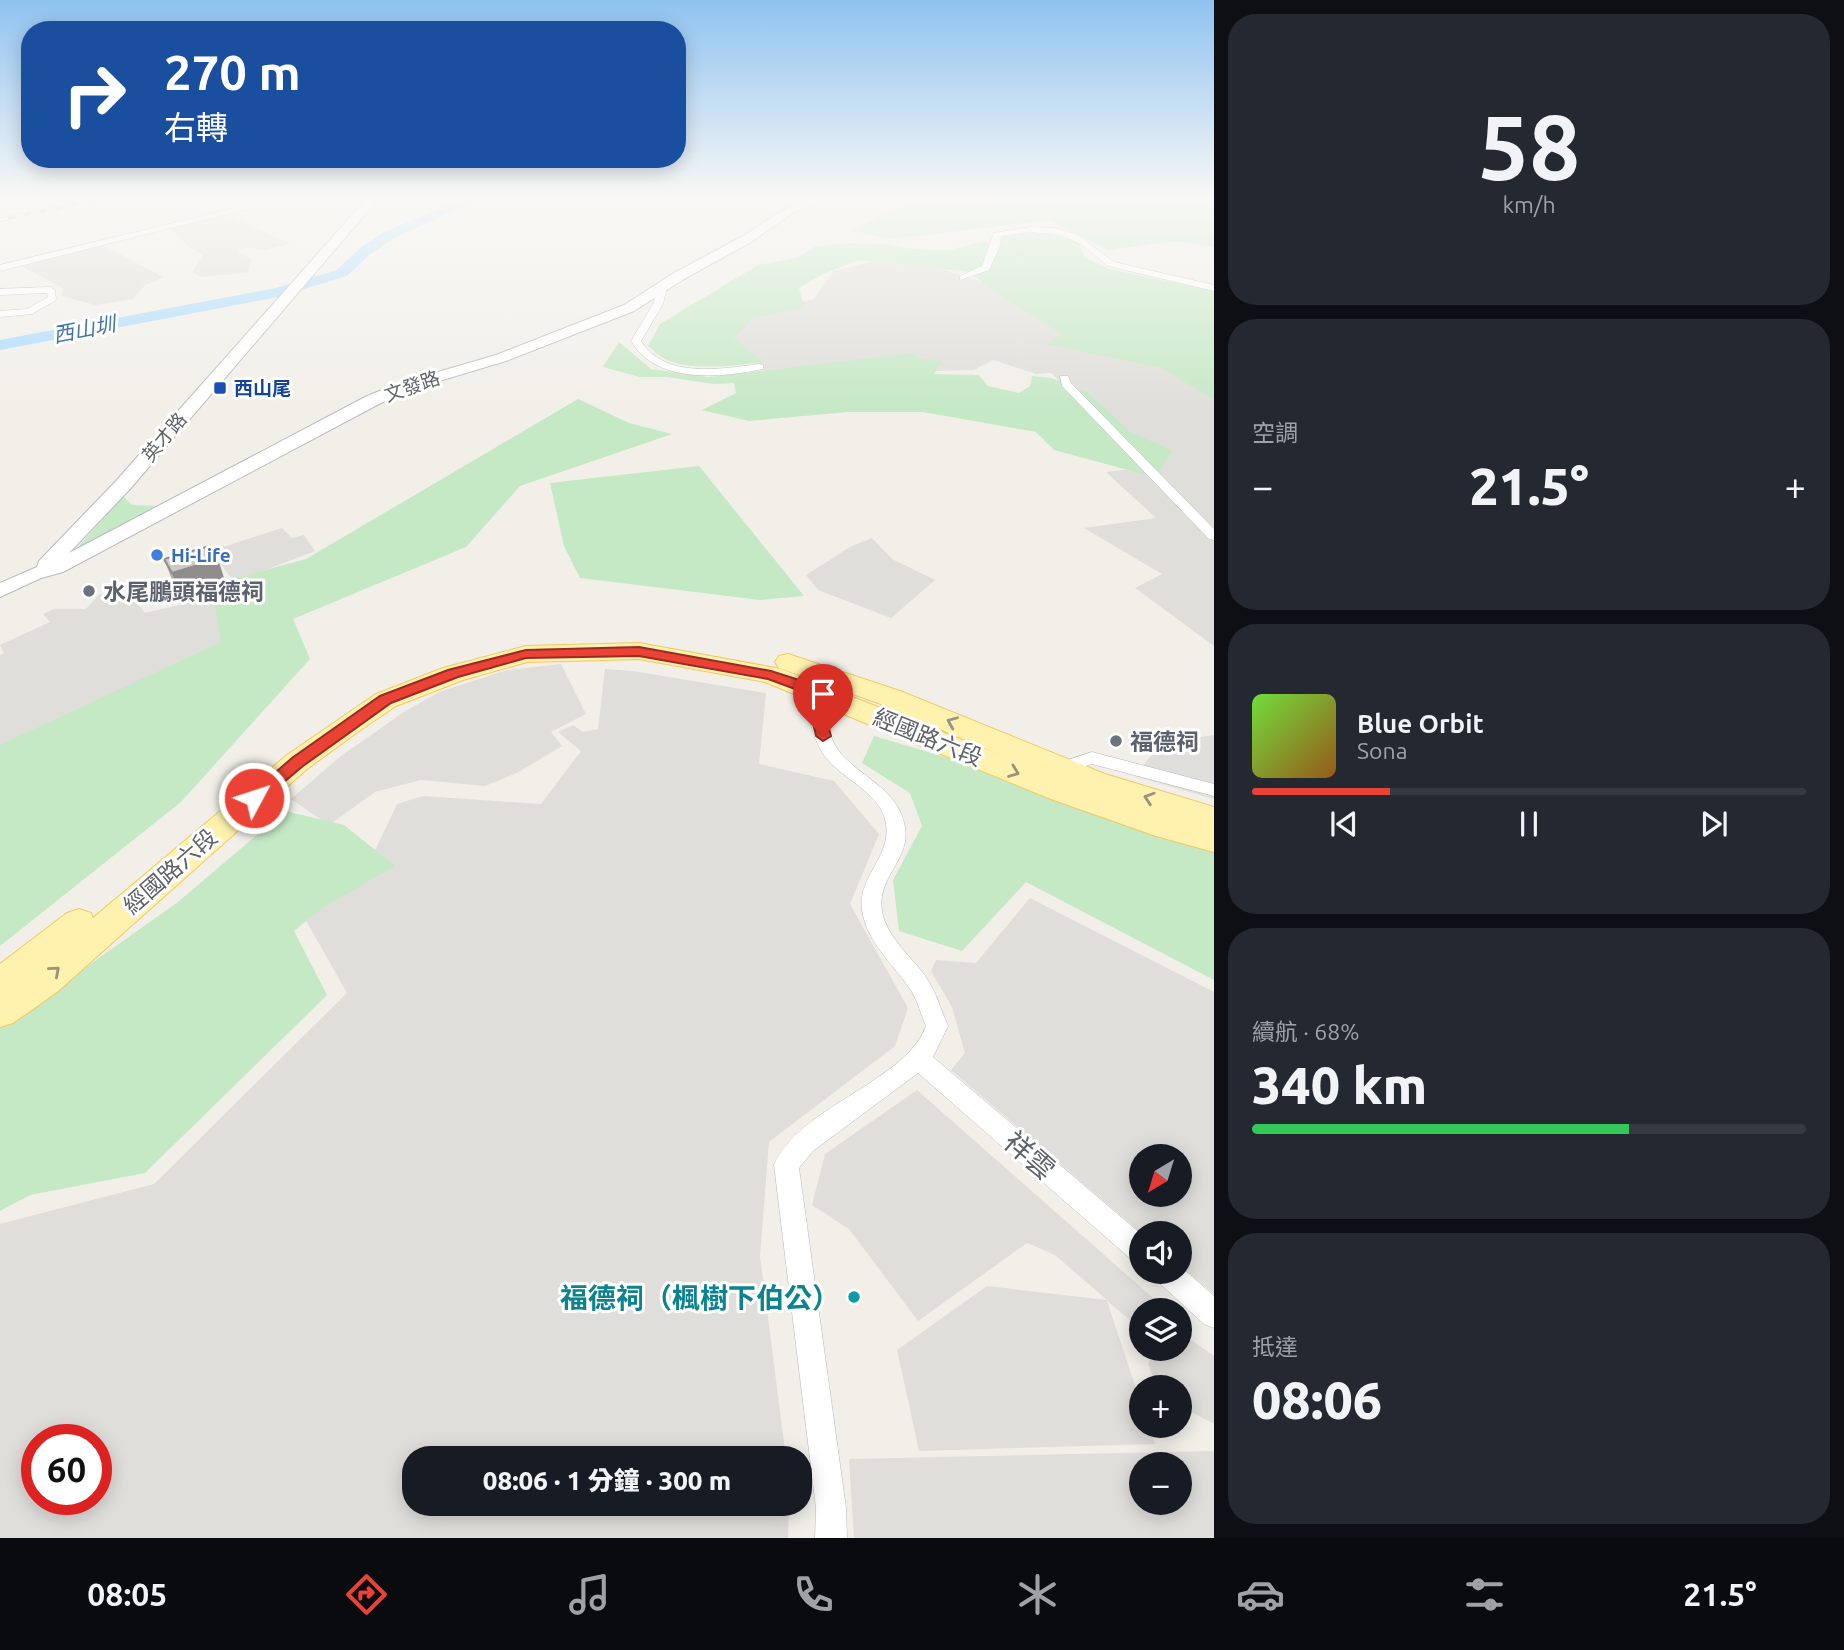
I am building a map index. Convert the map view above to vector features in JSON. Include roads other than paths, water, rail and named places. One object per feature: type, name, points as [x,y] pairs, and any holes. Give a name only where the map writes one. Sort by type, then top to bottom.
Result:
[{"type":"main road","name":"經國路六段","points":[[0,985],[51,947],[310,729],[378,689],[440,662],[525,639],[617,634],[707,642],[818,681],[1055,777],[1167,828],[1214,840]]},
{"type":"main road","name":"經國路六段","points":[[0,1011],[44,981],[297,762],[386,699],[453,674],[526,654],[587,651],[639,651],[818,681]]},
{"type":"main road","name":"經國路六段","points":[[1055,777],[1214,819]]},
{"type":"street","name":"英才路","points":[[34,574],[133,496],[309,269]]},
{"type":"street","name":"文發路","points":[[0,591],[34,574],[56,568],[373,400],[403,387],[501,358],[629,308],[694,269]]},
{"type":"street","points":[[963,278],[984,269]]},
{"type":"street","points":[[1131,269],[1214,288]]},
{"type":"street","points":[[663,286],[658,304],[636,341],[640,352],[655,362],[683,370],[725,372],[759,367]]},
{"type":"street","points":[[0,292],[50,290],[53,298],[29,312],[0,314]]},
{"type":"street","points":[[1064,378],[1066,384],[1141,464],[1214,536]]},
{"type":"street","points":[[133,496],[180,503]]},
{"type":"street","points":[[818,681],[823,736],[832,754],[883,799],[893,814],[898,832],[898,848],[873,883],[872,912],[888,948],[918,983],[937,1026],[932,1041],[919,1059],[804,1143],[786,1165],[831,1508],[831,1538]]},
{"type":"street","points":[[1055,777],[1092,758],[1214,790]]},
{"type":"street","name":"祥雲","points":[[919,1059],[1129,1241]]},
{"type":"street","points":[[1180,1284],[1214,1314]]},
{"type":"waterway","name":"西山圳","points":[[0,345],[278,292],[342,273],[346,269]]},
{"type":"place","name":"西山尾","points":[[220,388]]},
{"type":"place","name":"Hi-Life","points":[[157,555]]},
{"type":"place","name":"水尾鵬頭福德祠","points":[[89,591]]},
{"type":"place","name":"福德祠","points":[[1116,741]]},
{"type":"place","name":"福德祠（楓樹下伯公）","points":[[854,1297]]}]
